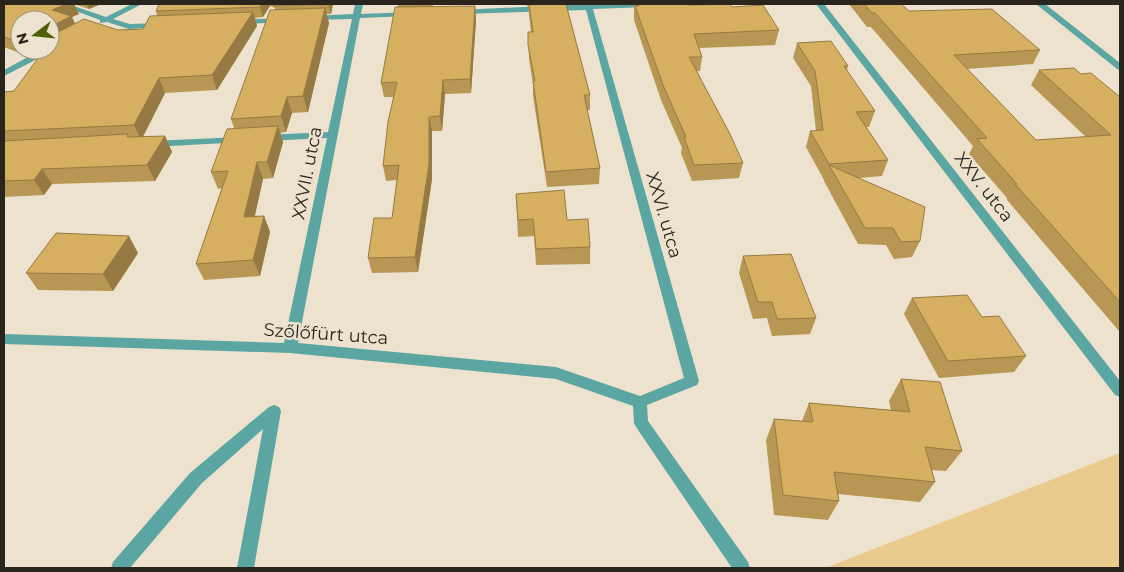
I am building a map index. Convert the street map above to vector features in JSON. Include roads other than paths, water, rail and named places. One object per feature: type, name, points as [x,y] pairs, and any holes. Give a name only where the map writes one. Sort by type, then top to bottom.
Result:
[{"type":"street","points":[[61,4],[101,22],[129,27],[169,25]]},
{"type":"street","points":[[101,22],[138,4]]},
{"type":"street","name":"XXVII. utca","points":[[290,348],[359,4]]},
{"type":"street","points":[[454,12],[675,4]]},
{"type":"street","name":"XXV. utca","points":[[820,4],[1120,391]]},
{"type":"street","points":[[1040,4],[1120,67]]},
{"type":"street","name":"XXVI. utca","points":[[588,6],[692,381],[640,402]]},
{"type":"street","points":[[298,19],[415,14]]},
{"type":"street","points":[[228,22],[288,19]]},
{"type":"street","points":[[4,73],[29,60]]},
{"type":"street","points":[[143,145],[332,135]]},
{"type":"street","name":"Szőlőfürt utca","points":[[4,339],[290,348],[556,373],[640,402]]},
{"type":"street","points":[[640,402],[640,423],[742,568]]},
{"type":"street","points":[[119,568],[196,478],[274,411],[246,568]]}]
